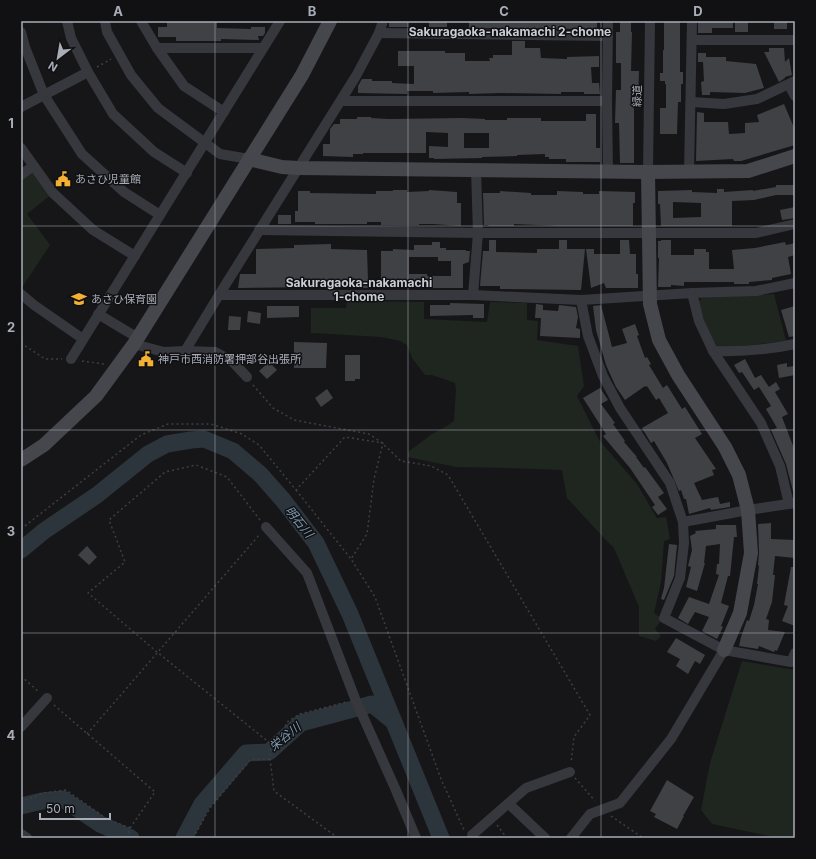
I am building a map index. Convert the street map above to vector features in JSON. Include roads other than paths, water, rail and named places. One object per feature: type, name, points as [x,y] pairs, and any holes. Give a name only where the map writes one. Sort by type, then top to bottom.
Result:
[{"type":"street","points":[[67,21],[71,38],[88,72],[113,114],[154,152],[187,173]]},
{"type":"street","points":[[105,21],[107,32],[131,75],[158,108],[220,154],[282,167],[608,172],[748,171],[795,156]]},
{"type":"street","points":[[141,21],[156,48],[184,86],[224,112]]},
{"type":"street","points":[[71,359],[280,21]]},
{"type":"street","points":[[21,460],[44,445],[96,396],[136,341],[302,75],[330,21]]},
{"type":"street","points":[[185,351],[356,76],[379,33],[383,21]]},
{"type":"street","points":[[608,21],[608,172]]},
{"type":"street","name":"緑道","points":[[648,172],[650,21]]},
{"type":"street","points":[[689,172],[692,21]]},
{"type":"street","points":[[21,32],[25,47],[44,95],[82,154],[124,192],[160,215]]},
{"type":"street","points":[[379,33],[608,36]]},
{"type":"street","points":[[692,40],[795,40]]},
{"type":"street","points":[[156,48],[263,48]]},
{"type":"street","points":[[21,107],[88,72]]},
{"type":"street","points":[[691,102],[724,104],[757,99],[792,83],[795,96]]},
{"type":"street","points":[[341,101],[607,101]]},
{"type":"street","points":[[21,148],[53,193],[93,230],[135,256]]},
{"type":"street","points":[[21,175],[33,166]]},
{"type":"street","points":[[473,295],[478,233],[476,170]]},
{"type":"street","points":[[571,838],[590,814],[620,803],[671,739],[724,650],[740,613],[751,553],[748,510],[740,475],[725,447],[678,375],[659,340],[650,304],[648,172]]},
{"type":"street","points":[[260,230],[478,233],[756,233],[795,224]]},
{"type":"street","points":[[219,295],[473,295],[581,300],[650,295],[756,291],[795,283]]},
{"type":"street","points":[[683,522],[748,510],[792,504],[780,466],[761,423],[713,350],[699,321],[692,293]]},
{"type":"street","points":[[21,294],[34,305],[83,339]]},
{"type":"street","points":[[581,300],[588,336],[603,376],[620,408],[670,483],[683,522],[684,543],[680,578],[664,618],[724,650],[791,662],[795,653]]},
{"type":"street","points":[[98,314],[136,341],[164,352],[215,352],[232,361],[247,377]]},
{"type":"street","points":[[713,350],[739,352],[774,349],[795,344]]},
{"type":"street","points":[[266,527],[307,573],[355,700],[396,788],[416,838]]},
{"type":"street","points":[[21,727],[47,698]]},
{"type":"street","points":[[472,835],[526,788],[570,772]]},
{"type":"street","points":[[509,804],[545,838]]},
{"type":"street","points":[[21,834],[27,838]]},
{"type":"waterway","name":"明石川","points":[[21,550],[44,531],[97,495],[148,454],[167,444],[204,439],[233,451],[260,474],[283,500],[316,543],[350,614],[441,838]]},
{"type":"waterway","name":"栄谷川","points":[[184,838],[202,804],[246,753],[269,752],[301,723],[372,704],[394,722]]},
{"type":"waterway","name":"栄谷川","points":[[21,806],[42,801],[63,799],[100,824],[131,838]]},
{"type":"place","name":"あさひ児童館","points":[[63,179]]},
{"type":"place","name":"あさひ保育園","points":[[79,299]]},
{"type":"place","name":"神戸市西消防署押部谷出張所","points":[[146,359]]},
{"type":"district","name":"Sakuragaoka-nakamachi 2-chome","points":[[510,32]]},
{"type":"district","name":"Sakuragaoka-nakamachi 1-chome","points":[[359,290]]}]
